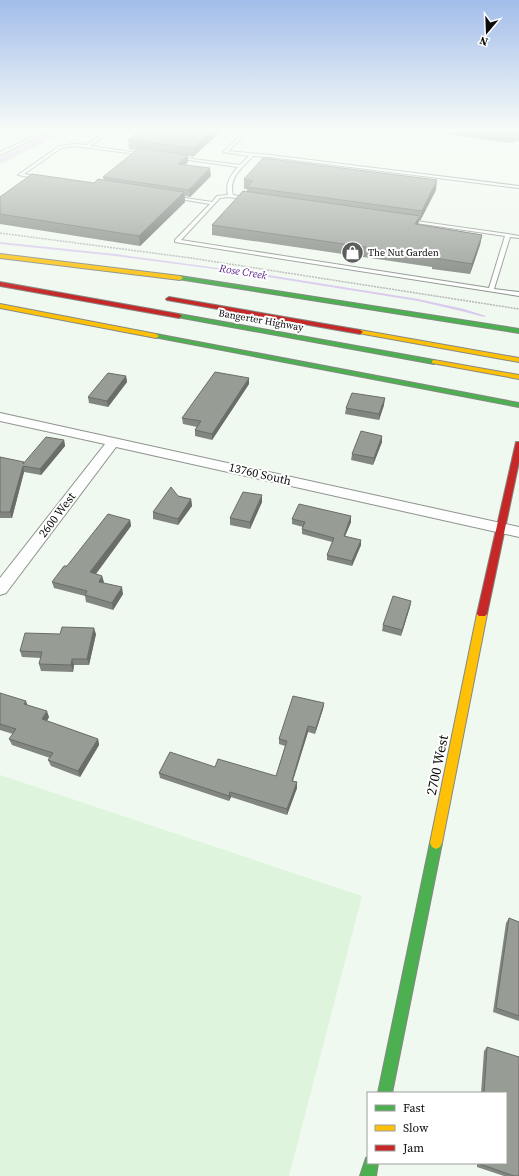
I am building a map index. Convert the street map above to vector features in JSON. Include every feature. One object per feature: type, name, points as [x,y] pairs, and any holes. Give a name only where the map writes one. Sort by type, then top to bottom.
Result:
[{"type":"main road","points":[[0,256],[227,284],[519,331]]},
{"type":"main road","name":"Bangerter Highway","points":[[0,284],[519,377]]},
{"type":"main road","name":"Bangerter Highway","points":[[156,296],[519,360]]},
{"type":"main road","points":[[0,306],[519,405]]},
{"type":"main road","name":"2700 West","points":[[385,1092],[500,528],[519,444]]},
{"type":"main road","points":[[368,1176],[370,1164]]},
{"type":"street","name":"13760 South","points":[[0,416],[519,532]]},
{"type":"street","name":"2600 West","points":[[0,589],[114,441]]},
{"type":"lane","points":[[229,186],[231,196]]},
{"type":"lane","points":[[479,186],[519,191]]},
{"type":"lane","points":[[167,196],[213,203]]},
{"type":"lane","points":[[254,200],[231,196],[219,197],[177,241],[519,294]]},
{"type":"lane","points":[[405,221],[519,237]]},
{"type":"lane","points":[[491,290],[508,235]]},
{"type":"path","points":[[0,233],[191,258],[519,309]]},
{"type":"green space","points":[[0,775],[362,896],[289,1176],[0,1176]]},
{"type":"building","points":[[15,186],[144,186],[184,192],[139,236],[0,214],[0,197]]},
{"type":"building","points":[[162,186],[193,186],[189,190]]},
{"type":"building","points":[[248,186],[434,186],[422,211],[247,187]]},
{"type":"building","points":[[243,191],[420,216],[415,224],[482,235],[472,264],[434,257],[212,225]]},
{"type":"building","points":[[215,372],[249,378],[212,434],[195,430],[201,421],[182,418]]},
{"type":"building","points":[[108,373],[126,376],[107,401],[88,397]]},
{"type":"building","points":[[352,393],[385,398],[379,414],[346,408]]},
{"type":"building","points":[[361,431],[382,436],[374,458],[352,454]]},
{"type":"building","points":[[46,437],[64,440],[40,469],[23,466],[10,512],[0,512],[0,457],[24,462],[23,464]]},
{"type":"building","points":[[171,487],[178,496],[191,499],[178,519],[153,512]]},
{"type":"building","points":[[243,492],[262,495],[250,522],[230,518]]},
{"type":"building","points":[[299,504],[351,516],[344,536],[361,540],[352,561],[327,555],[334,538],[302,529],[305,522],[292,519]]},
{"type":"building","points":[[108,514],[130,520],[90,572],[102,576],[99,582],[122,587],[112,603],[85,595],[87,591],[52,582],[64,566],[67,566]]},
{"type":"building","points":[[393,596],[411,601],[402,630],[383,625]]},
{"type":"building","points":[[62,627],[94,628],[87,659],[72,659],[71,665],[39,664],[42,652],[20,651],[25,633],[60,634]]},
{"type":"building","points":[[0,693],[26,701],[24,704],[47,711],[42,719],[98,739],[78,771],[48,760],[53,753],[9,739],[16,729],[0,724]]},
{"type":"building","points":[[293,696],[324,703],[316,728],[308,726],[292,781],[297,782],[287,809],[230,792],[229,796],[159,773],[170,752],[215,767],[218,759],[276,776],[287,741],[279,739]]},
{"type":"building","points":[[509,918],[519,922],[519,1016],[496,1008]]},
{"type":"building","points":[[487,1047],[519,1057],[519,1176],[514,1176],[480,1164],[507,1164],[507,1092],[484,1092]]},
{"type":"waterway","name":"Rose Creek","points":[[0,243],[39,246],[230,270],[418,300],[440,304],[484,316]]},
{"type":"traffic: fast","points":[[180,278],[519,331]]},
{"type":"traffic: fast","points":[[179,316],[434,362]]},
{"type":"traffic: fast","points":[[156,336],[519,405]]},
{"type":"traffic: fast","points":[[385,1092],[436,843]]},
{"type":"traffic: fast","points":[[368,1176],[371,1164]]},
{"type":"traffic: slow","points":[[0,256],[180,278]]},
{"type":"traffic: slow","points":[[0,306],[156,336]]},
{"type":"traffic: slow","points":[[360,332],[519,360]]},
{"type":"traffic: slow","points":[[434,362],[519,377]]},
{"type":"traffic: slow","points":[[436,843],[482,614]]},
{"type":"traffic: jam","points":[[0,284],[179,316]]},
{"type":"traffic: jam","points":[[169,299],[360,332]]},
{"type":"traffic: jam","points":[[482,614],[519,444]]},
{"type":"place","name":"The Nut Garden","points":[[352,252]]}]
